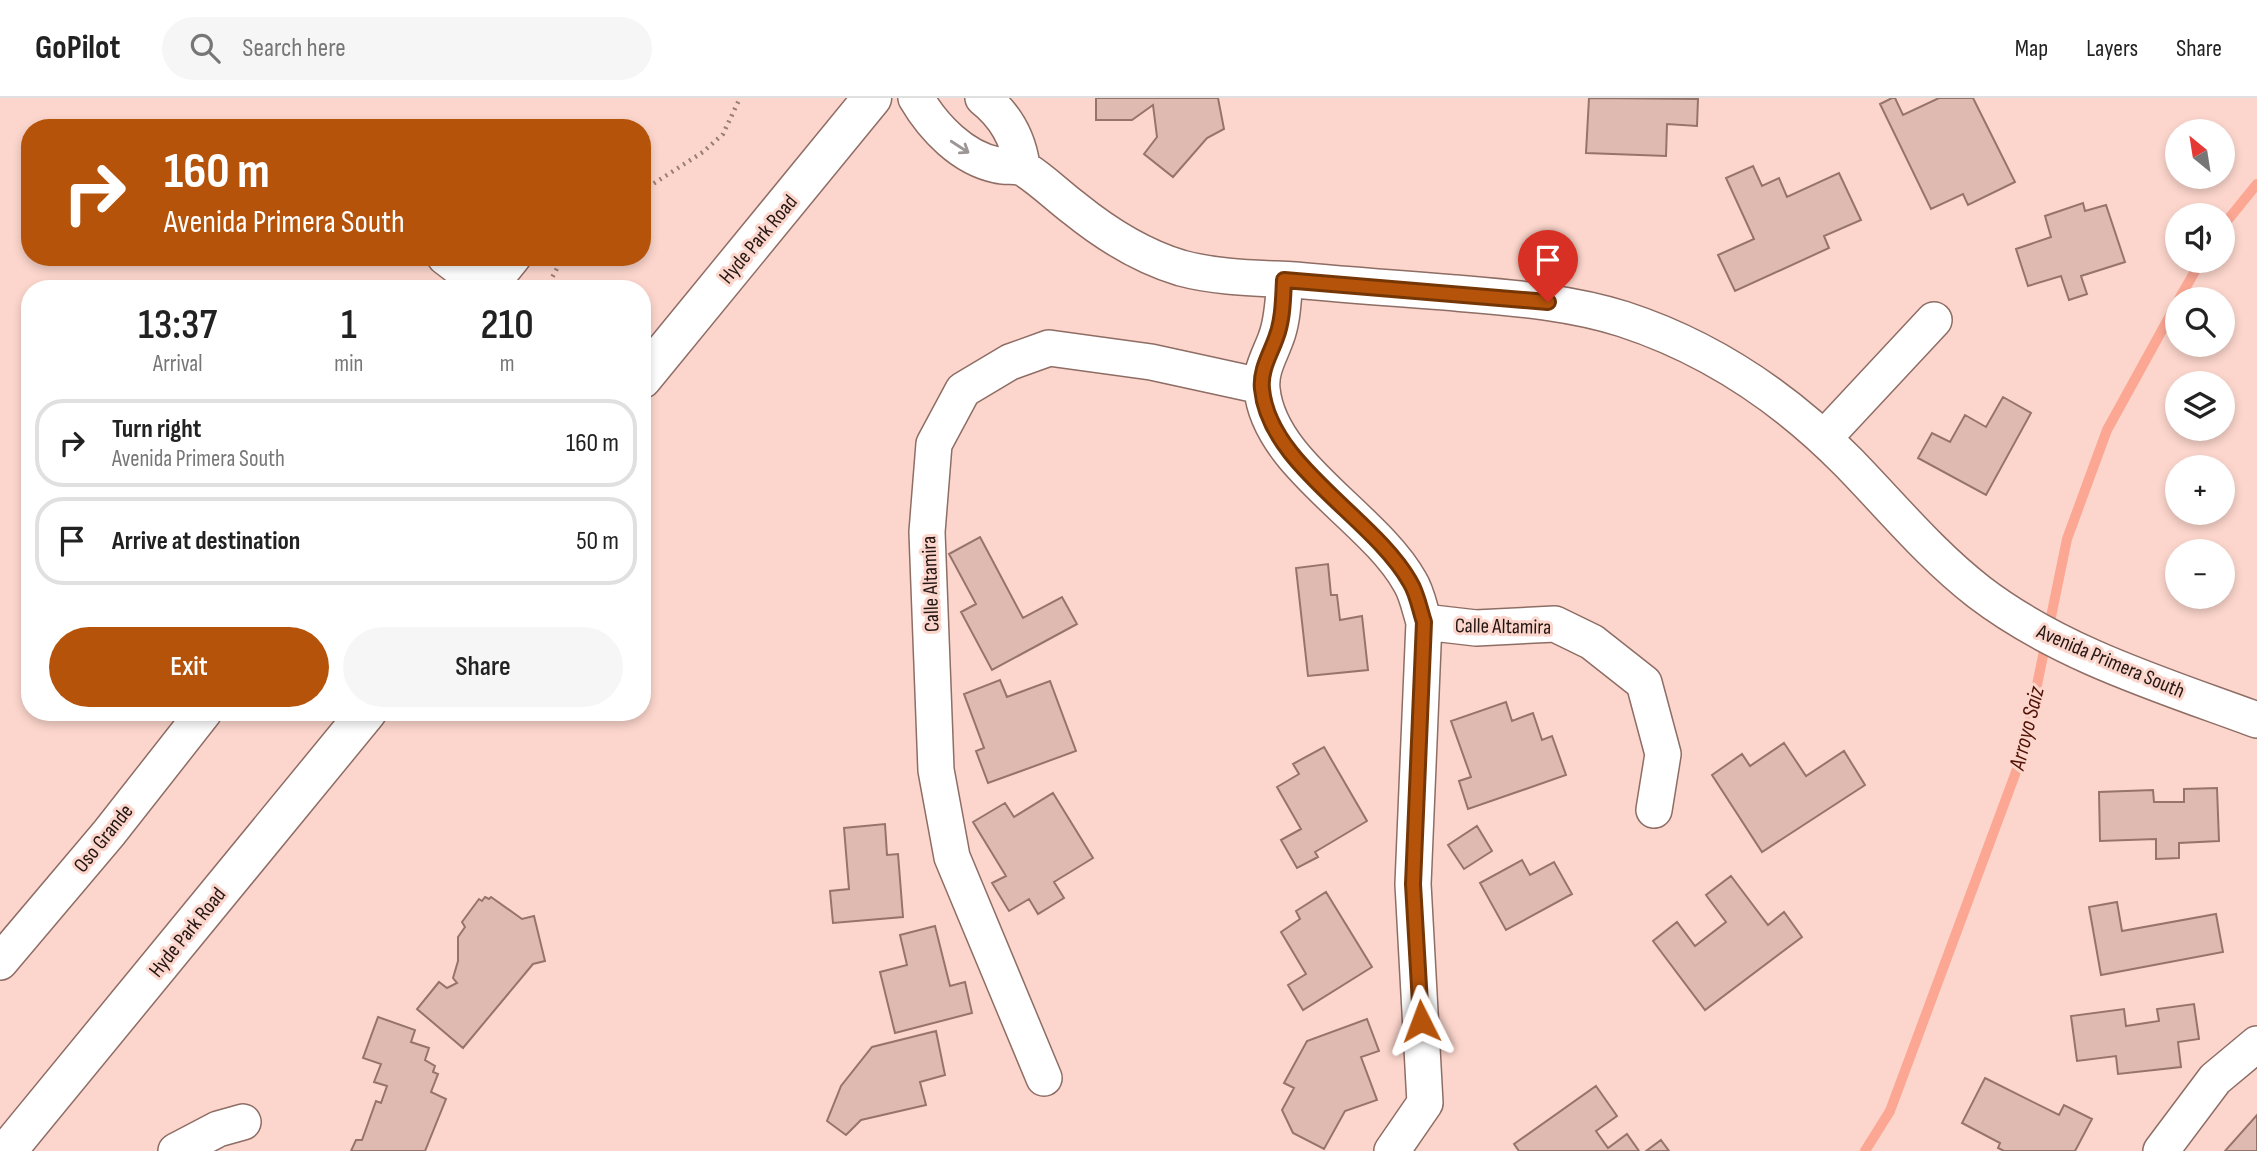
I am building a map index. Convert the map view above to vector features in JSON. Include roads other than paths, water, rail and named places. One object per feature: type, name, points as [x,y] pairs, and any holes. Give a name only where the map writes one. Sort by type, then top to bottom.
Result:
[{"type":"main road","name":"Hyde Park Road","points":[[651,368],[872,98]]},
{"type":"main road","name":"Hyde Park Road","points":[[7,1151],[360,721]]},
{"type":"street","points":[[916,98],[947,138],[979,159],[994,165],[1021,166],[1014,134],[1005,120],[983,98]]},
{"type":"street","name":"Avenida Primera South","points":[[1021,166],[1097,226],[1152,257],[1182,268],[1210,274],[1532,300],[1594,311],[1675,340],[1727,366],[1777,399],[1824,438],[1953,570],[2023,623],[2107,664],[2257,720]]},
{"type":"street","points":[[457,266],[475,280]]},
{"type":"street","points":[[494,280],[506,266]]},
{"type":"street","points":[[1261,386],[1263,369],[1277,338],[1281,321],[1284,280]]},
{"type":"street","points":[[1824,438],[1934,320]]},
{"type":"street","name":"Calle Altamira","points":[[1044,1077],[952,857],[936,770],[927,532],[934,444],[963,390],[1010,362],[1049,348],[1151,362],[1261,386],[1268,413],[1282,441],[1295,458],[1384,547],[1411,582],[1424,622],[1413,884],[1426,1103],[1392,1151]]},
{"type":"street","name":"Calle Altamira","points":[[1424,622],[1476,628],[1555,624],[1592,642],[1644,683],[1663,754],[1654,810]]},
{"type":"street","name":"Oso Grande","points":[[0,962],[197,721]]},
{"type":"street","points":[[2161,1151],[2215,1079],[2257,1044]]},
{"type":"street","points":[[176,1151],[218,1129],[243,1122]]},
{"type":"waterway","name":"Arroyo Saiz","points":[[2235,211],[2257,184]]},
{"type":"waterway","name":"Arroyo Saiz","points":[[2186,287],[2194,273]]},
{"type":"waterway","name":"Arroyo Saiz","points":[[1865,1151],[1890,1111],[2023,753],[2067,539],[2107,430],[2165,325]]}]
